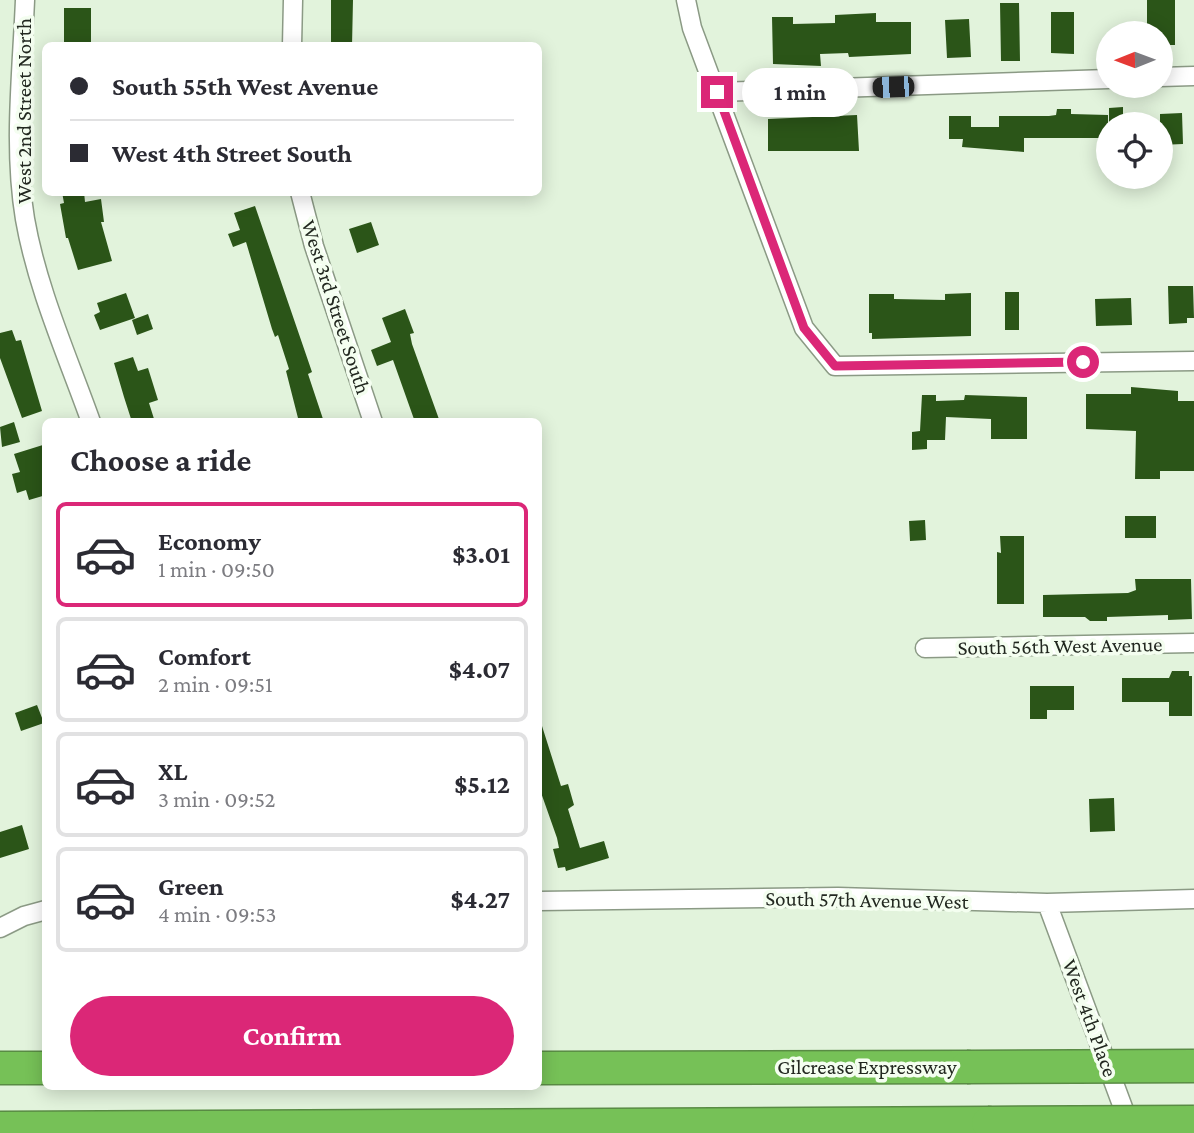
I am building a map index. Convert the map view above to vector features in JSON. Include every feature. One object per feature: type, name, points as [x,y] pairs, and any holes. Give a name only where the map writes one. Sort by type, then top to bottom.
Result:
[{"type":"highway","name":"Gilcrease Expressway","points":[[542,1068],[1194,1066]]},
{"type":"highway","points":[[0,1068],[42,1068]]},
{"type":"highway","points":[[0,1128],[1194,1122]]},
{"type":"street","name":"West 2nd Street North","points":[[25,0],[20,172],[24,218],[34,265],[90,418]]},
{"type":"street","points":[[292,42],[293,0]]},
{"type":"street","points":[[686,0],[692,28],[804,328],[835,366],[1194,361]]},
{"type":"street","points":[[1173,77],[1194,76]]},
{"type":"street","points":[[717,92],[1096,79]]},
{"type":"street","name":"West 3rd Street South","points":[[301,196],[314,246],[372,418]]},
{"type":"street","name":"South 56th West Avenue","points":[[925,648],[1194,643]]},
{"type":"street","name":"South 57th Avenue West","points":[[542,901],[838,897],[1047,903],[1194,899]]},
{"type":"street","name":"West 4th Place","points":[[1047,903],[1133,1133]]},
{"type":"street","points":[[0,928],[24,916],[42,911]]},
{"type":"building","points":[[331,0],[353,0],[352,42],[331,42]]},
{"type":"building","points":[[1147,0],[1175,0],[1175,45],[1173,21],[1147,21]]},
{"type":"building","points":[[1000,3],[1019,3],[1020,61],[1001,61]]},
{"type":"building","points":[[64,8],[91,8],[91,42],[64,42]]},
{"type":"building","points":[[1051,12],[1074,12],[1074,54],[1051,53]]},
{"type":"building","points":[[876,13],[876,22],[911,22],[911,54],[849,57],[848,53],[820,54],[821,66],[773,64],[772,17],[793,17],[793,24],[835,23],[835,15]]},
{"type":"building","points":[[969,19],[971,57],[947,58],[945,20]]},
{"type":"building","points":[[1123,107],[1123,112],[1109,112],[1109,108]]},
{"type":"building","points":[[1057,109],[1071,109],[1071,114],[1096,115],[1096,138],[1024,138],[1024,152],[962,147],[963,139],[949,139],[949,116],[971,116],[971,127],[999,127],[999,116],[1056,115]]},
{"type":"building","points":[[1173,113],[1182,113],[1183,144],[1173,144]]},
{"type":"building","points":[[857,115],[859,151],[768,151],[768,119]]},
{"type":"building","points":[[63,196],[84,196],[85,202],[101,199],[104,222],[101,222],[112,261],[78,270],[66,238],[60,204],[64,203]]},
{"type":"building","points":[[255,206],[312,372],[308,374],[323,418],[298,418],[286,371],[289,369],[278,335],[275,337],[272,329],[246,242],[233,247],[228,234],[240,230],[234,213]]},
{"type":"building","points":[[371,222],[379,245],[357,253],[349,229]]},
{"type":"building","points":[[1168,286],[1193,286],[1194,318],[1187,318],[1187,323],[1169,324]]},
{"type":"building","points":[[1005,292],[1019,292],[1019,330],[1005,330]]},
{"type":"building","points":[[126,293],[135,318],[100,330],[94,315],[100,312],[97,303]]},
{"type":"building","points":[[971,293],[971,336],[872,339],[872,333],[869,333],[869,294],[894,294],[894,299],[945,300],[945,294]]},
{"type":"building","points":[[1131,298],[1132,325],[1096,326],[1095,299]]},
{"type":"building","points":[[405,309],[414,333],[410,334],[412,344],[439,418],[414,418],[393,360],[377,366],[371,350],[391,342],[382,318]]},
{"type":"building","points":[[148,314],[153,329],[137,335],[132,320]]},
{"type":"building","points":[[12,330],[16,341],[21,340],[42,411],[22,418],[0,358],[0,333]]},
{"type":"building","points":[[133,357],[138,371],[148,368],[158,400],[149,403],[154,418],[131,418],[114,363]]},
{"type":"building","points":[[1131,387],[1178,391],[1178,401],[1194,401],[1194,471],[1160,471],[1160,479],[1135,479],[1136,431],[1086,429],[1086,394],[1131,394]]},
{"type":"building","points":[[922,395],[936,395],[936,401],[964,400],[965,395],[1027,397],[1027,439],[991,439],[991,419],[946,417],[945,440],[927,440],[927,449],[912,450],[912,432],[920,431]]},
{"type":"building","points":[[14,422],[20,442],[2,447],[0,427]]},
{"type":"building","points":[[42,445],[42,496],[29,500],[26,490],[17,493],[12,474],[20,472],[14,454]]},
{"type":"building","points":[[1125,516],[1156,516],[1156,538],[1125,538]]},
{"type":"building","points":[[925,520],[926,540],[910,541],[909,521]]},
{"type":"building","points":[[1000,536],[1024,536],[1024,604],[997,604],[997,552],[1001,553]]},
{"type":"building","points":[[1135,579],[1191,579],[1192,619],[1168,620],[1168,615],[1107,617],[1107,621],[1090,621],[1085,617],[1043,617],[1043,595],[1128,593],[1136,590]]},
{"type":"building","points":[[1172,671],[1189,671],[1189,676],[1192,676],[1192,716],[1169,716],[1169,702],[1122,702],[1122,678],[1169,678]]},
{"type":"building","points":[[1030,686],[1074,686],[1074,710],[1047,710],[1047,719],[1030,719]]},
{"type":"building","points":[[37,705],[42,724],[21,731],[15,713]]},
{"type":"building","points":[[542,726],[561,786],[568,784],[574,805],[568,809],[580,848],[604,841],[609,858],[566,871],[565,867],[558,868],[553,849],[559,848],[542,796]]},
{"type":"building","points":[[1114,798],[1115,831],[1090,832],[1089,799]]},
{"type":"building","points":[[22,825],[29,849],[0,858],[0,832]]},
{"type":"route","points":[[717,92],[804,328],[835,366],[1083,362]]}]
